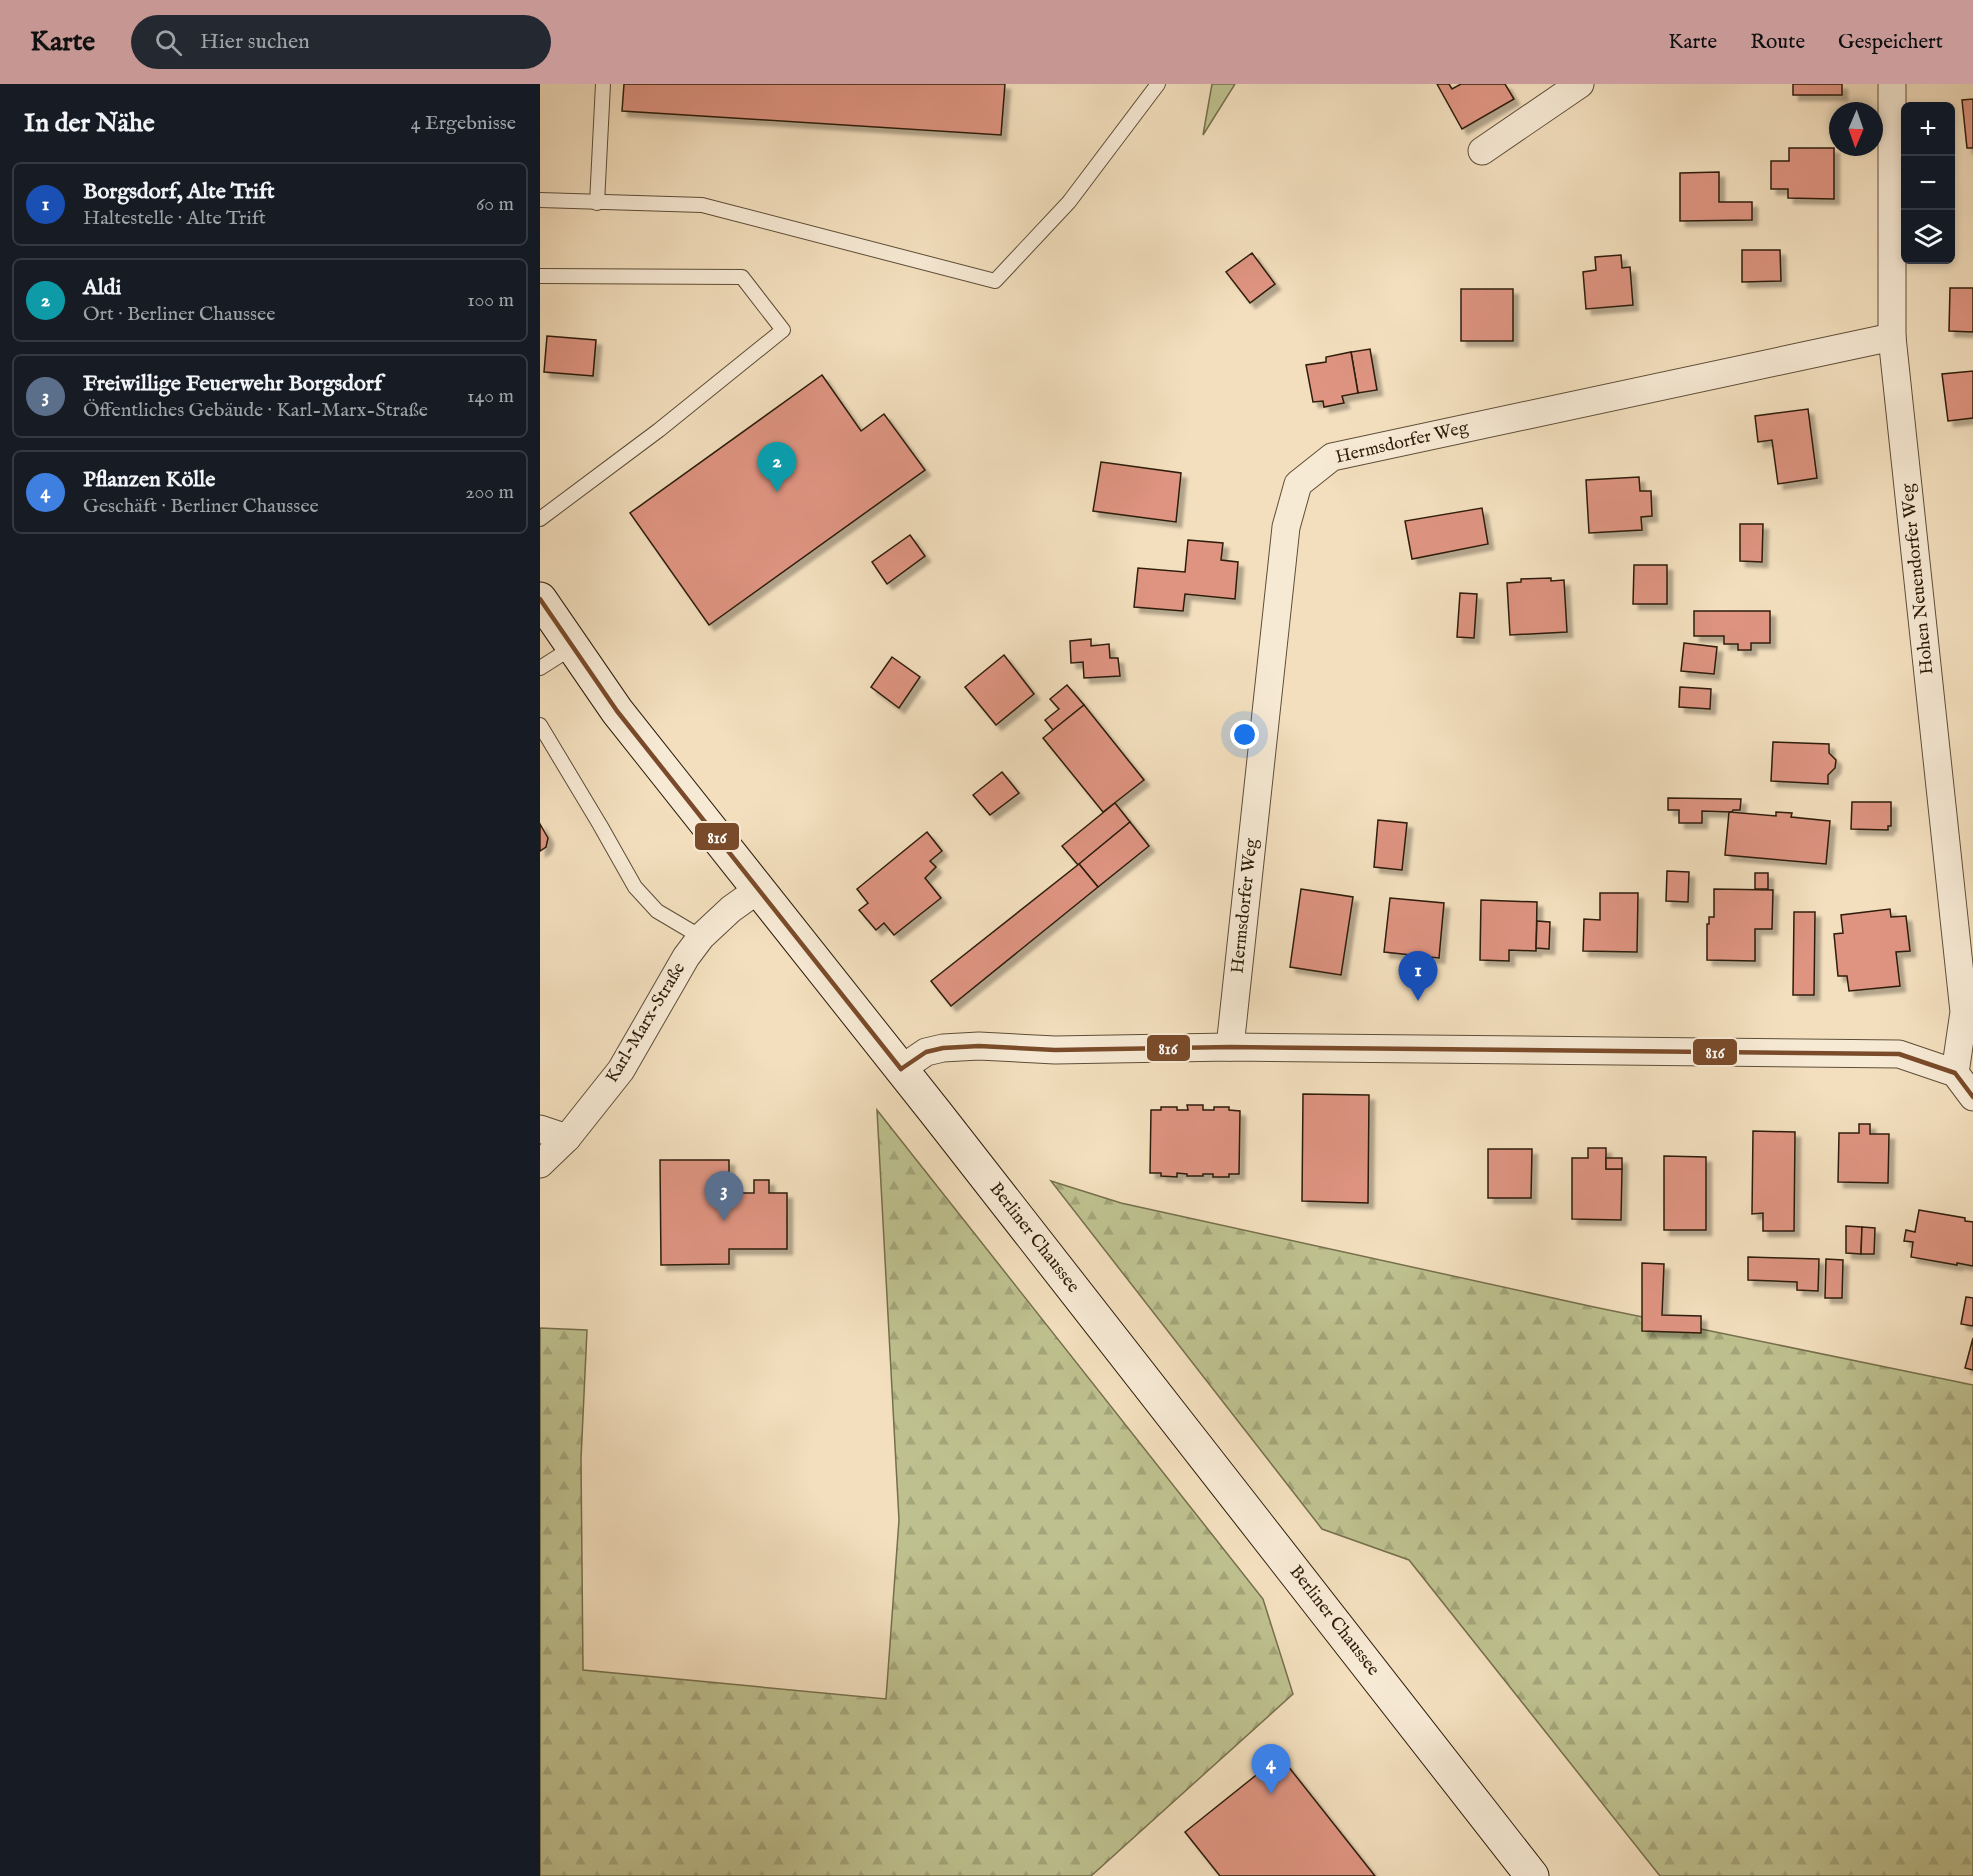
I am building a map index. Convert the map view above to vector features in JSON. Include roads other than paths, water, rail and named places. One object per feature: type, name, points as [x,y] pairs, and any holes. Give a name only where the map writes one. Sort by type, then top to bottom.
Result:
[{"type":"main road","name":"Berliner Chaussee","points":[[540,599],[617,711],[901,1069],[1532,1876]]},
{"type":"street","points":[[1482,151],[1580,84]]},
{"type":"street","name":"Hohen Neuendorfer Weg","points":[[1892,84],[1892,337],[1964,1012],[1954,1073]]},
{"type":"street","name":"Hermsdorfer Weg","points":[[1230,1047],[1286,527],[1298,484],[1332,457],[1892,337]]},
{"type":"street","name":"Karl-Marx-Straße","points":[[540,1164],[567,1138],[621,1070],[686,957],[701,937],[731,909],[759,889]]},
{"type":"street","points":[[901,1069],[926,1052],[943,1048],[979,1046],[1055,1050],[1230,1047],[1899,1054],[1954,1073],[1973,1097]]},
{"type":"street","points":[[540,1129],[567,1138]]},
{"type":"lane","points":[[597,203],[603,84]]},
{"type":"lane","points":[[540,200],[702,205],[995,281],[1069,202],[1158,84]]},
{"type":"lane","points":[[540,276],[742,276],[783,330],[659,430],[540,519]]},
{"type":"lane","points":[[540,668],[573,647]]},
{"type":"lane","points":[[540,725],[635,887],[657,911],[701,937]]},
{"type":"place","name":"Aldi","points":[[777,492]]},
{"type":"place","name":"Borgsdorf, Alte Trift","points":[[1418,1001]]},
{"type":"place","name":"Freiwillige Feuerwehr Borgsdorf","points":[[724,1221]]},
{"type":"place","name":"Pflanzen Kölle","points":[[1271,1794]]}]
